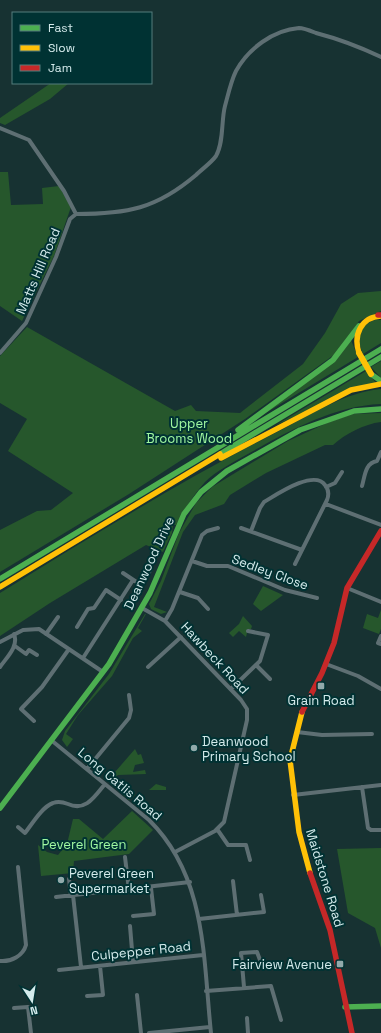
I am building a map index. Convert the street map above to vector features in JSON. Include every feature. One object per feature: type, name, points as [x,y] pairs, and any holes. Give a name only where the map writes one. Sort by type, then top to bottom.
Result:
[{"type":"main road","points":[[213,450],[221,441],[333,360],[368,318],[380,315]]},
{"type":"main road","points":[[360,326],[355,339],[359,353],[371,374],[381,382]]},
{"type":"main road","points":[[0,579],[381,349]]},
{"type":"main road","points":[[0,587],[381,357]]},
{"type":"main road","points":[[202,465],[223,458],[357,388],[381,382]]},
{"type":"main road","points":[[336,398],[364,389],[381,387]]},
{"type":"main road","name":"Deanwood Drive","points":[[0,808],[104,672],[142,608],[159,574],[184,514],[210,483],[300,430],[346,413],[367,409],[381,409]]},
{"type":"main road","name":"Maidstone Road","points":[[352,1033],[330,930],[305,853],[298,826],[293,795],[290,760],[303,710],[326,664],[337,632],[347,588],[379,539],[381,531]]},
{"type":"main road","points":[[346,1007],[381,1006]]},
{"type":"street","points":[[0,128],[29,140],[64,191],[76,214],[122,212],[149,204],[180,189],[214,159],[218,151],[225,108],[235,73],[245,57],[260,44],[280,31],[300,28],[353,44],[381,57]]},
{"type":"street","name":"Matts Hill Road","points":[[0,353],[26,323],[70,219],[76,214]]},
{"type":"street","points":[[362,486],[368,466],[370,463],[379,462],[381,452]]},
{"type":"street","points":[[326,487],[335,483],[342,472]]},
{"type":"street","points":[[251,531],[260,508],[266,501],[309,479],[319,480],[326,487],[328,494],[326,504],[295,564]]},
{"type":"street","points":[[326,504],[381,525]]},
{"type":"street","points":[[165,621],[180,592],[202,535],[207,531],[218,528]]},
{"type":"street","points":[[241,528],[302,550]]},
{"type":"street","name":"Sedley Close","points":[[192,562],[210,567],[228,566],[285,590],[317,598]]},
{"type":"street","points":[[123,574],[141,585],[151,570]]},
{"type":"street","points":[[83,658],[133,580]]},
{"type":"street","points":[[347,588],[381,602]]},
{"type":"street","points":[[77,627],[88,609],[94,608],[106,590],[121,600]]},
{"type":"street","points":[[180,592],[198,598],[208,608]]},
{"type":"street","name":"Hawbeck Road","points":[[142,608],[165,621],[244,704],[247,716],[227,813],[222,825],[218,829]]},
{"type":"street","points":[[46,634],[58,617]]},
{"type":"street","points":[[0,642],[14,634],[30,628],[39,629],[104,672]]},
{"type":"street","points":[[231,689],[262,658],[268,635],[248,631]]},
{"type":"street","points":[[0,666],[15,646],[16,641],[14,634]]},
{"type":"street","points":[[381,636],[378,643],[381,644]]},
{"type":"street","points":[[148,668],[181,637]]},
{"type":"street","points":[[15,646],[26,654],[29,650],[37,655]]},
{"type":"street","points":[[34,722],[21,709],[42,687],[69,649]]},
{"type":"street","points":[[326,664],[358,676],[381,689]]},
{"type":"street","points":[[256,665],[270,679]]},
{"type":"street","points":[[87,769],[129,718],[132,710],[129,695]]},
{"type":"street","points":[[297,732],[322,735],[372,734]]},
{"type":"street","name":"Long Catlis Road","points":[[51,740],[154,825],[175,852],[190,882],[199,919],[210,1033]]},
{"type":"street","points":[[18,827],[25,833],[47,806],[53,802],[63,802],[76,807],[84,806],[105,784]]},
{"type":"street","points":[[293,795],[381,785]]},
{"type":"street","points":[[362,787],[368,828],[371,830],[381,830]]},
{"type":"street","points":[[175,852],[218,829],[228,845],[246,845],[250,860]]},
{"type":"street","points":[[125,857],[129,890]]},
{"type":"street","points":[[0,961],[8,961],[16,957],[22,952],[26,945],[18,867]]},
{"type":"street","name":"Culpepper Road","points":[[69,879],[81,968]]},
{"type":"street","points":[[233,881],[237,915]]},
{"type":"street","points":[[56,897],[152,888],[190,882]]},
{"type":"street","points":[[133,916],[154,914],[152,888]]},
{"type":"street","points":[[199,919],[264,912],[261,895]]},
{"type":"street","points":[[130,926],[134,962]]},
{"type":"street","points":[[244,987],[241,953],[257,952],[260,960]]},
{"type":"street","name":"Culpepper Road","points":[[59,970],[203,955]]},
{"type":"street","points":[[87,996],[103,995],[100,966]]},
{"type":"street","points":[[206,991],[272,986],[281,1020]]},
{"type":"street","points":[[137,994],[141,1033]]},
{"type":"street","points":[[14,1008],[28,1007],[31,1033]]},
{"type":"street","points":[[247,1018],[248,1033]]},
{"type":"street","points":[[149,1033],[210,1027]]},
{"type":"green space","points":[[50,84],[68,84],[50,99],[5,125],[0,123],[0,118]]},
{"type":"green space","points":[[0,172],[8,172],[11,205],[43,204],[42,188],[59,186],[71,207],[54,256],[22,321],[0,306]]},
{"type":"green space","points":[[381,291],[381,311],[359,321],[338,352],[245,419],[129,494],[0,572],[0,530],[37,511],[51,510],[73,493],[8,451],[27,419],[0,403],[0,356],[27,327],[175,411],[191,405],[196,411],[240,413],[303,364],[325,333],[341,304],[358,293]]},
{"type":"green space","points":[[375,320],[381,320],[381,343],[363,354],[359,338],[360,334],[365,326]]},
{"type":"green space","points":[[351,340],[358,357],[259,417],[319,373]]},
{"type":"green space","points":[[381,361],[381,378],[371,367]]},
{"type":"green space","points":[[366,371],[377,384],[365,385],[276,425]]},
{"type":"green space","name":"Upper Brooms Wood","points":[[381,389],[381,404],[345,410],[310,422],[294,429],[219,471],[205,482],[189,503],[176,525],[173,525],[172,533],[163,552],[146,545],[50,603],[0,636],[0,593],[139,508],[209,468],[342,399],[355,394]]},
{"type":"green space","points":[[381,413],[381,422],[362,427],[349,433],[333,445],[325,445],[266,473],[230,495],[224,504],[195,515],[183,532],[154,607],[167,612],[161,614],[151,609],[149,604],[161,581],[179,533],[196,503],[212,487],[288,441],[327,423],[352,414]]},
{"type":"green space","points":[[263,586],[283,595],[261,611],[253,604]]},
{"type":"green space","points":[[381,610],[381,629],[379,634],[363,628],[367,614],[378,618]]},
{"type":"green space","points":[[145,614],[138,628],[142,631],[133,638],[112,676],[78,715],[66,734],[73,739],[67,747],[62,740],[65,731],[109,674]]},
{"type":"green space","points":[[243,616],[252,626],[251,629],[248,629],[246,637],[239,631],[233,637],[229,633],[239,624]]},
{"type":"green space","points":[[135,749],[138,755],[141,754],[144,763],[135,765],[133,772],[145,770],[146,774],[118,775],[111,780],[109,779]]},
{"type":"green space","points":[[156,784],[166,787],[166,790],[149,790]]},
{"type":"green space","points":[[126,790],[130,793],[132,791],[135,795],[129,800],[122,794]]},
{"type":"green space","name":"Peverel Green","points":[[132,811],[153,830],[129,854],[74,861],[73,873],[41,876],[38,845],[47,852],[58,855],[67,844],[73,819],[79,819],[103,839]]},
{"type":"green space","points":[[381,848],[381,948],[375,928],[348,913],[337,849]]},
{"type":"traffic: fast","points":[[238,430],[333,360],[359,326]]},
{"type":"traffic: fast","points":[[0,579],[381,349]]},
{"type":"traffic: fast","points":[[220,454],[381,357]]},
{"type":"traffic: fast","points":[[371,374],[381,381]]},
{"type":"traffic: fast","points":[[0,808],[109,664],[150,593],[184,514],[201,492],[227,471],[300,430],[354,411],[381,409]]},
{"type":"traffic: fast","points":[[345,1007],[381,1006]]},
{"type":"traffic: slow","points":[[359,353],[357,340],[360,328],[368,320],[381,316]]},
{"type":"traffic: slow","points":[[359,353],[371,374]]},
{"type":"traffic: slow","points":[[221,458],[351,390],[381,384]]},
{"type":"traffic: slow","points":[[0,587],[220,454]]},
{"type":"traffic: slow","points":[[302,712],[290,760],[299,832],[310,873]]},
{"type":"traffic: jam","points":[[302,712],[322,673],[334,643],[347,588],[381,531]]},
{"type":"traffic: jam","points":[[310,873],[330,930],[352,1033]]},
{"type":"place","name":"Grain Road","points":[[321,686]]},
{"type":"place","name":"Deanwood Primary School","points":[[194,748]]},
{"type":"place","name":"Peverel Green Supermarket","points":[[61,880]]},
{"type":"place","name":"Fairview Avenue","points":[[340,964]]}]
